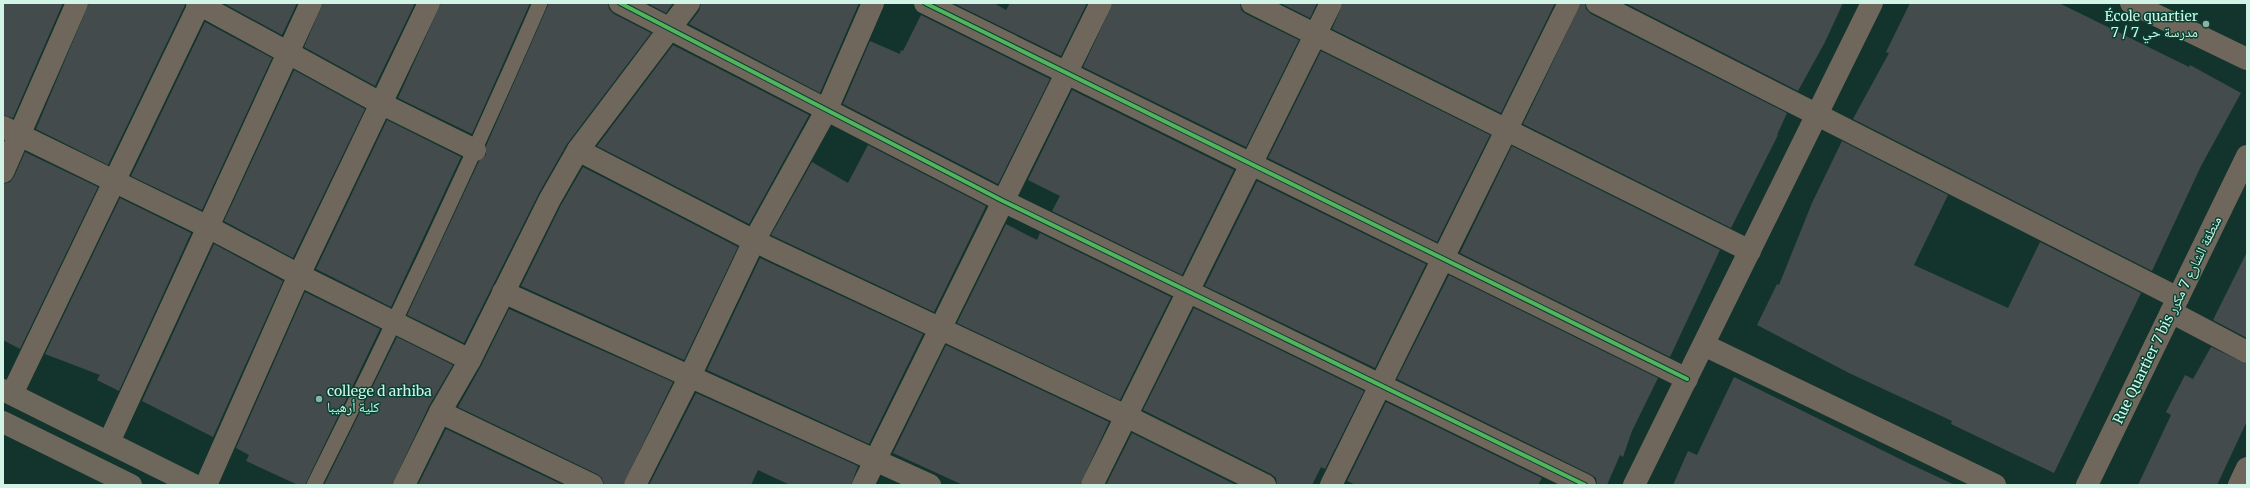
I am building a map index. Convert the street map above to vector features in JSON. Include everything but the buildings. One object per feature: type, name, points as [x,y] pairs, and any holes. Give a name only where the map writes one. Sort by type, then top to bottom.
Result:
[{"type":"street","points":[[3,172],[11,132],[77,3]]},
{"type":"street","points":[[194,485],[7,392],[114,180],[199,3],[380,103],[475,150]]},
{"type":"street","points":[[108,442],[311,3]]},
{"type":"street","points":[[206,485],[299,275],[429,3]]},
{"type":"street","points":[[620,3],[671,28],[1003,201],[1585,485]]},
{"type":"street","points":[[404,485],[440,412],[470,360],[550,199],[578,150],[689,3]]},
{"type":"street","points":[[635,485],[690,376],[754,241],[826,110],[873,3]]},
{"type":"street","points":[[925,3],[1687,380]]},
{"type":"street","points":[[863,485],[1101,3]]},
{"type":"street","points":[[1252,3],[1750,251]]},
{"type":"street","points":[[1092,485],[1331,3]]},
{"type":"street","points":[[1331,485],[1569,3]]},
{"type":"street","points":[[1597,3],[1817,115],[2174,305],[2247,352]]},
{"type":"street","points":[[1634,485],[1872,3]]},
{"type":"street","points":[[2131,3],[2247,59]]},
{"type":"street","points":[[11,132],[114,180],[395,324],[470,360]]},
{"type":"street","points":[[578,150],[754,241],[1126,416],[1265,485]]},
{"type":"street","name":"Rue Quartier 7 bis منطقة الشارع 7 مكرر","points":[[2087,485],[2247,156]]},
{"type":"street","points":[[503,292],[876,459],[930,485]]},
{"type":"street","points":[[1704,345],[1995,485]]},
{"type":"street","points":[[440,412],[592,485]]},
{"type":"street","points":[[3,422],[131,485]]},
{"type":"street","points":[[2239,485],[2247,468]]},
{"type":"lane","points":[[314,485],[395,324],[475,150],[540,3]]},
{"type":"cycle path","points":[[620,3],[1003,201],[1585,485]]},
{"type":"cycle path","points":[[925,3],[1687,379]]},
{"type":"place","name":"École quartier 7 / مدرسة حي 7","points":[[2206,24]]},
{"type":"place","name":"college d arhiba كلية أرهيبا","points":[[319,399]]}]
